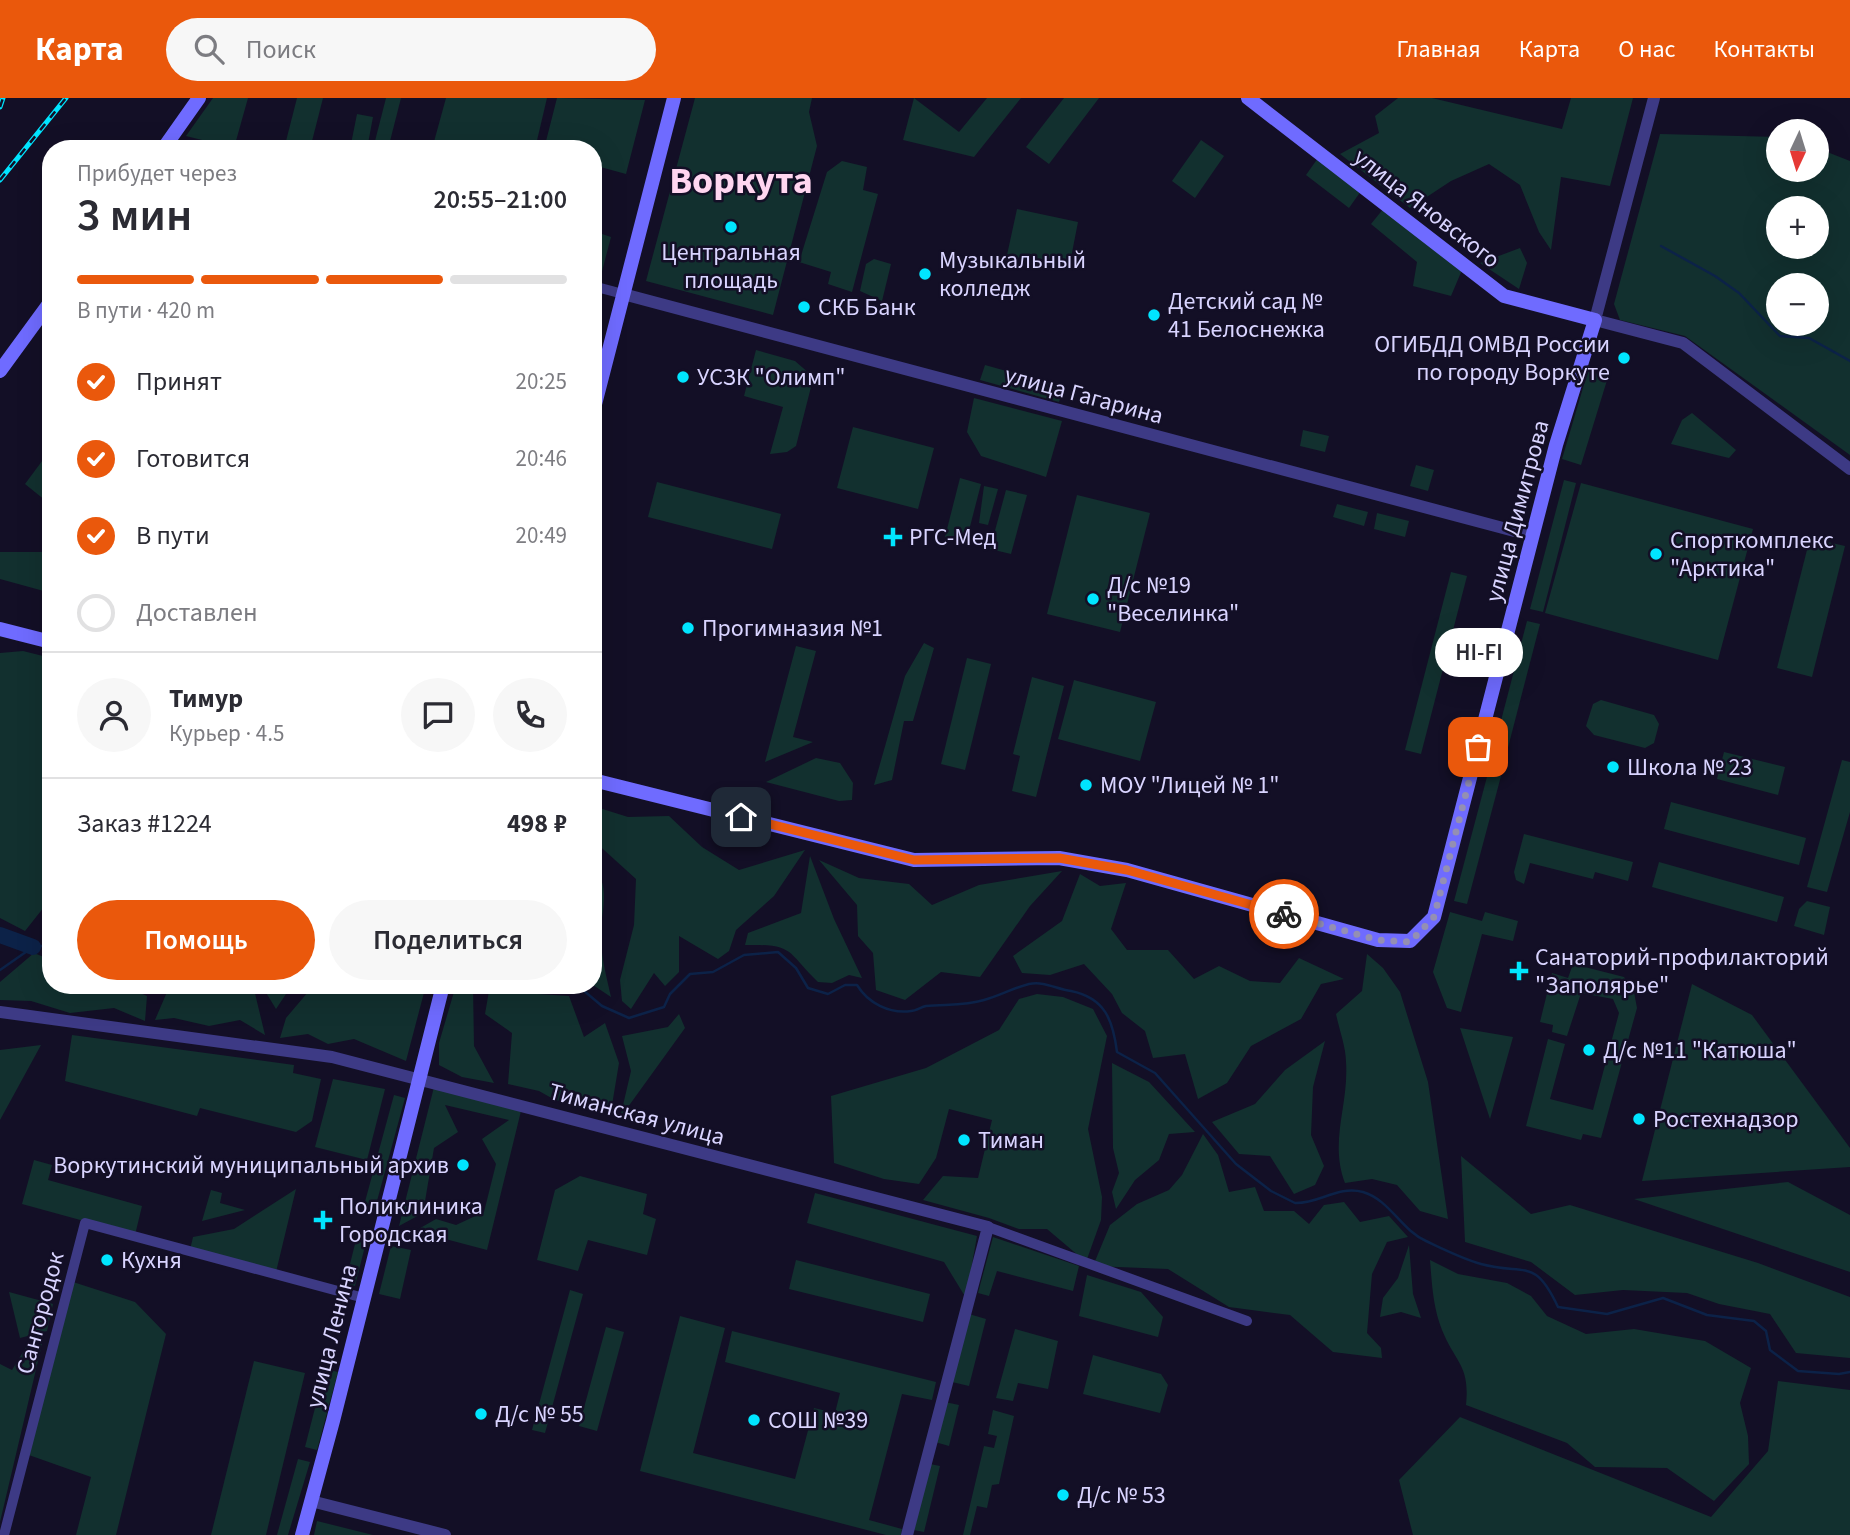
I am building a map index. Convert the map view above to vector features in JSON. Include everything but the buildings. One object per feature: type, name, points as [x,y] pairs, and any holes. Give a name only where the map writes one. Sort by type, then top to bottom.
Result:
[{"type":"main road","points":[[169,140],[199,98]]},
{"type":"main road","points":[[602,378],[674,98]]},
{"type":"main road","name":"улица Яновского","points":[[1248,98],[1504,296],[1595,320]]},
{"type":"main road","points":[[0,371],[42,313]]},
{"type":"main road","name":"улица Димитрова","points":[[602,782],[914,860],[1059,858],[1127,870],[1378,940],[1410,942],[1434,917],[1556,444],[1595,320]]},
{"type":"main road","points":[[0,629],[42,640]]},
{"type":"main road","name":"улица Ленина","points":[[302,1535],[441,994]]},
{"type":"street","points":[[1654,98],[1595,320],[1683,343],[1850,469]]},
{"type":"street","points":[[602,288],[624,294]]},
{"type":"street","name":"улица Гагарина","points":[[624,294],[1533,536]]},
{"type":"street","name":"Тиманская улица","points":[[0,1012],[332,1057],[988,1227],[1247,1321]]},
{"type":"street","name":"Сангородок","points":[[4,1535],[85,1223],[364,1298]]},
{"type":"street","points":[[907,1535],[988,1227]]},
{"type":"street","points":[[311,1501],[446,1535]]},
{"type":"green space","points":[[213,98],[248,98],[236,140],[202,140],[186,136]]},
{"type":"green space","points":[[297,98],[323,98],[312,140],[286,140]]},
{"type":"green space","points":[[386,98],[401,98],[390,140],[375,140]]},
{"type":"green space","points":[[446,98],[547,98],[537,140],[434,140]]},
{"type":"green space","points":[[557,98],[645,100],[626,174],[602,167],[602,140],[546,140]]},
{"type":"green space","points":[[695,98],[812,98],[809,112],[817,146],[773,315],[646,281]]},
{"type":"green space","points":[[914,98],[959,132],[987,98],[1021,98],[974,157],[903,140]]},
{"type":"green space","points":[[1064,98],[1099,98],[1049,164],[1026,147]]},
{"type":"green space","points":[[1398,98],[1432,98],[1562,129],[1571,98],[1633,98],[1610,186],[1561,177],[1551,250],[1539,232],[1520,185],[1489,164],[1451,181],[1410,208],[1340,154],[1379,133],[1375,116]]},
{"type":"green space","points":[[357,114],[373,117],[369,140],[352,140]]},
{"type":"green space","points":[[1660,134],[1766,137],[1766,182],[1829,182],[1829,153],[1850,161],[1850,455],[1685,336],[1620,320],[1614,304]]},
{"type":"green space","points":[[1201,140],[1224,156],[1195,198],[1172,181]]},
{"type":"green space","points":[[1318,158],[1361,191],[1349,208],[1306,175]]},
{"type":"green space","points":[[842,161],[867,167],[863,190],[878,194],[852,292],[828,284],[831,272],[799,262],[827,172]]},
{"type":"green space","points":[[1384,208],[1462,270],[1451,296],[1413,286],[1417,262],[1371,224]]},
{"type":"green space","points":[[1017,209],[1078,222],[1069,268],[1007,255]]},
{"type":"green space","points":[[602,234],[611,237],[602,271]]},
{"type":"green space","points":[[1520,248],[1527,263],[1519,289],[1480,263]]},
{"type":"green space","points":[[874,259],[891,264],[882,301],[860,291],[866,264]]},
{"type":"green space","points":[[756,350],[795,361],[810,374],[811,387],[796,446],[787,452],[770,454],[783,407],[744,396]]},
{"type":"green space","points":[[985,365],[1064,387],[1059,402],[980,380]]},
{"type":"green space","points":[[1588,371],[1608,377],[1581,465],[1562,459]]},
{"type":"green space","points":[[974,398],[1062,421],[1046,477],[981,456],[967,432]]},
{"type":"green space","points":[[1692,413],[1736,450],[1729,458],[1671,444],[1682,420]]},
{"type":"green space","points":[[853,427],[934,448],[918,509],[837,488]]},
{"type":"green space","points":[[1303,430],[1329,436],[1325,452],[1300,446]]},
{"type":"green space","points":[[42,461],[42,498],[25,484]]},
{"type":"green space","points":[[1416,465],[1434,470],[1428,491],[1410,486]]},
{"type":"green space","points":[[960,478],[981,484],[966,542],[945,537]]},
{"type":"green space","points":[[1564,480],[1576,483],[1543,612],[1530,609]]},
{"type":"green space","points":[[657,482],[781,514],[772,549],[648,517]]},
{"type":"green space","points":[[1581,483],[1753,529],[1718,660],[1545,613]]},
{"type":"green space","points":[[984,486],[998,489],[988,525],[979,523]]},
{"type":"green space","points":[[1006,490],[1027,495],[1011,554],[990,549]]},
{"type":"green space","points":[[1077,495],[1150,513],[1120,632],[1047,614]]},
{"type":"green space","points":[[1337,504],[1368,512],[1364,526],[1333,517]]},
{"type":"green space","points":[[1377,513],[1409,521],[1405,537],[1374,529]]},
{"type":"green space","points":[[1810,538],[1845,546],[1812,677],[1777,668]]},
{"type":"green space","points":[[0,552],[42,552],[42,591],[0,579]]},
{"type":"green space","points":[[1451,572],[1467,576],[1421,754],[1405,750]]},
{"type":"green space","points":[[1527,621],[1540,624],[1504,763],[1491,759]]},
{"type":"green space","points":[[924,643],[934,648],[913,721],[904,721],[892,780],[874,785],[905,676]]},
{"type":"green space","points":[[796,646],[816,651],[793,737],[813,742],[765,762]]},
{"type":"green space","points":[[23,651],[42,656],[42,910],[25,931],[0,918],[0,653]]},
{"type":"green space","points":[[967,658],[991,664],[965,770],[941,764]]},
{"type":"green space","points":[[1032,677],[1064,686],[1036,797],[1012,791],[1020,756],[1013,754]]},
{"type":"green space","points":[[1074,680],[1156,702],[1140,761],[1058,739]]},
{"type":"green space","points":[[1601,700],[1654,715],[1659,724],[1654,743],[1645,748],[1594,735],[1586,726],[1593,704]]},
{"type":"green space","points":[[1724,752],[1785,767],[1778,795],[1717,779]]},
{"type":"green space","points":[[816,758],[840,763],[853,783],[852,800],[839,801],[766,782]]},
{"type":"green space","points":[[1842,760],[1850,762],[1850,812],[1827,892],[1807,887]]},
{"type":"green space","points":[[1488,773],[1501,776],[1467,904],[1454,901]]},
{"type":"green space","points":[[1671,802],[1806,838],[1799,865],[1664,829]]},
{"type":"green space","points":[[602,809],[628,817],[669,816],[702,847],[739,870],[805,850],[774,896],[736,930],[729,951],[718,959],[679,936],[679,972],[665,986],[654,973],[631,1009],[622,1001],[620,980],[634,925],[636,879],[602,848]]},
{"type":"green space","points":[[1524,834],[1633,862],[1628,881],[1595,872],[1593,879],[1530,863],[1524,884],[1516,880],[1514,872]]},
{"type":"green space","points":[[810,856],[834,919],[862,978],[849,975],[832,983],[818,982],[788,951],[773,946],[745,945],[748,933],[801,913]]},
{"type":"green space","points":[[819,860],[859,878],[909,884],[932,905],[979,885],[1062,871],[1030,906],[980,977],[941,972],[905,1000],[876,990],[873,953],[858,936],[857,905]]},
{"type":"green space","points":[[1659,862],[1784,897],[1777,922],[1652,887]]},
{"type":"green space","points":[[1080,874],[1100,886],[1126,883],[1111,929],[1127,950],[1168,950],[1194,979],[1219,966],[1250,981],[1280,983],[1299,958],[1344,979],[1321,984],[1301,1019],[1251,1046],[1227,1083],[1198,1099],[1185,1054],[1153,1058],[1145,1031],[1122,1013],[1112,994],[1084,964],[1050,975],[1022,973],[1013,956],[1062,921]]},
{"type":"green space","points":[[602,882],[604,894],[602,923]]},
{"type":"green space","points":[[1807,901],[1830,907],[1824,935],[1794,926],[1799,909]]},
{"type":"green space","points":[[1450,912],[1482,921],[1485,912],[1518,921],[1513,941],[1482,934],[1461,1012],[1447,1008],[1433,972]]},
{"type":"green space","points":[[602,949],[604,963],[611,997],[602,991]]},
{"type":"green space","points":[[34,953],[42,956],[42,994],[142,994],[147,996],[145,1021],[114,1008],[70,1013],[31,1001],[0,1000],[0,982]]},
{"type":"green space","points":[[1367,954],[1383,968],[1400,992],[1428,1082],[1448,1219],[1420,1211],[1397,1185],[1372,1179],[1345,1183],[1339,1138],[1346,1062],[1336,1014],[1362,991]]},
{"type":"green space","points":[[1573,964],[1624,977],[1634,992],[1637,1008],[1601,1138],[1583,1134],[1581,1140],[1526,1126],[1548,1039],[1565,1044],[1550,1099],[1593,1110],[1619,1013],[1613,999],[1581,993],[1567,1036],[1552,1032],[1553,1025],[1540,1022],[1552,973],[1568,978]]},
{"type":"green space","points":[[1692,984],[1752,1015],[1850,1148],[1850,1167],[1642,1181]]},
{"type":"green space","points":[[166,994],[255,994],[265,1035],[240,1020],[209,1026],[174,1018],[155,1020]]},
{"type":"green space","points":[[267,994],[286,994],[276,1009]]},
{"type":"green space","points":[[306,994],[424,994],[406,1061],[354,1039],[328,1044],[308,1034],[280,1038],[286,1018]]},
{"type":"green space","points":[[453,994],[473,994],[474,1046],[494,1083],[462,1077],[439,1065],[439,1043]]},
{"type":"green space","points":[[488,994],[569,996],[584,1037],[605,1023],[619,1063],[611,1111],[555,1100],[539,1091],[508,1084],[512,1033],[485,1014]]},
{"type":"green space","points":[[1037,994],[1063,997],[1093,1009],[1107,1036],[1088,1129],[1102,1197],[1101,1220],[1086,1262],[1047,1229],[1019,1229],[923,1200],[943,1176],[978,1178],[992,1120],[949,1109],[936,1158],[919,1184],[884,1179],[834,1163],[831,1096],[926,1068],[999,1030],[1019,999]]},
{"type":"green space","points":[[679,1014],[685,1028],[620,1118],[631,1071],[622,1036],[668,1027]]},
{"type":"green space","points":[[1460,1028],[1513,1037],[1490,1119]]},
{"type":"green space","points":[[72,1035],[294,1065],[293,1073],[321,1079],[312,1121],[296,1132],[200,1108],[197,1116],[65,1081]]},
{"type":"green space","points":[[1325,1041],[1313,1087],[1311,1135],[1324,1166],[1315,1185],[1294,1194],[1270,1156],[1239,1154],[1212,1122],[1255,1104],[1285,1070]]},
{"type":"green space","points":[[41,1045],[0,1120],[0,1050]]},
{"type":"green space","points":[[1112,1063],[1149,1082],[1195,1132],[1169,1134],[1159,1160],[1135,1180],[1116,1209],[1112,1192],[1119,1173],[1113,1148]]},
{"type":"green space","points":[[333,1079],[385,1089],[367,1160],[315,1147]]},
{"type":"green space","points":[[434,1087],[521,1111],[487,1250],[415,1231],[436,1219],[456,1225],[484,1212],[496,1164],[482,1139],[509,1120],[445,1105],[458,1132],[434,1148],[423,1213],[399,1226]]},
{"type":"green space","points":[[394,1095],[405,1098],[374,1212],[363,1209]]},
{"type":"green space","points":[[1203,1134],[1218,1155],[1229,1192],[1255,1187],[1264,1211],[1294,1211],[1309,1224],[1324,1205],[1344,1202],[1360,1222],[1389,1216],[1408,1237],[1387,1242],[1372,1274],[1367,1333],[1381,1348],[1382,1358],[1333,1352],[1290,1315],[1229,1307],[1168,1269],[1093,1266],[1110,1225],[1137,1204],[1169,1190],[1182,1175]]},
{"type":"green space","points":[[1461,1156],[1531,1214],[1570,1205],[1758,1263],[1850,1297],[1850,1358],[1796,1353],[1770,1314],[1719,1304],[1687,1293],[1623,1290],[1575,1295],[1531,1262],[1465,1242]]},
{"type":"green space","points":[[34,1160],[52,1165],[48,1180],[142,1206],[135,1235],[22,1204]]},
{"type":"green space","points":[[580,1176],[647,1194],[643,1214],[656,1219],[647,1255],[588,1240],[578,1271],[537,1260],[555,1190]]},
{"type":"green space","points":[[1788,1182],[1850,1215],[1850,1272],[1634,1199]]},
{"type":"green space","points":[[296,1189],[276,1272],[190,1250],[193,1237],[234,1229]]},
{"type":"green space","points":[[211,1190],[222,1193],[220,1203],[245,1210],[202,1221]]},
{"type":"green space","points":[[815,1193],[977,1236],[966,1298],[944,1262],[807,1223]]},
{"type":"green space","points":[[357,1236],[367,1238],[355,1286],[345,1284]]},
{"type":"green space","points":[[993,1237],[1079,1266],[1073,1291],[997,1271],[989,1296],[978,1293]]},
{"type":"green space","points":[[1409,1245],[1413,1294],[1421,1318],[1401,1312],[1380,1317],[1383,1298],[1398,1278]]},
{"type":"green space","points":[[391,1246],[411,1250],[400,1299],[379,1294]]},
{"type":"green space","points":[[796,1260],[930,1294],[923,1322],[789,1289]]},
{"type":"green space","points":[[1430,1260],[1458,1274],[1507,1283],[1531,1296],[1547,1316],[1586,1334],[1634,1329],[1705,1341],[1751,1368],[1740,1403],[1748,1436],[1749,1464],[1714,1501],[1667,1468],[1595,1467],[1567,1443],[1466,1405],[1464,1373],[1442,1330],[1437,1313]]},
{"type":"green space","points":[[1087,1275],[1141,1292],[1163,1317],[1158,1337],[1079,1316]]},
{"type":"green space","points":[[70,1281],[135,1302],[166,1334],[116,1535],[76,1535],[91,1477],[26,1454]]},
{"type":"green space","points":[[570,1290],[583,1294],[545,1433],[532,1430]]},
{"type":"green space","points":[[9,1292],[53,1304],[47,1331],[20,1338]]},
{"type":"green space","points":[[969,1314],[986,1319],[969,1386],[952,1382]]},
{"type":"green space","points":[[680,1316],[725,1328],[693,1453],[795,1479],[814,1408],[835,1413],[840,1393],[725,1362],[732,1331],[936,1382],[932,1400],[902,1394],[869,1520],[902,1529],[901,1535],[886,1535],[640,1471]]},
{"type":"green space","points":[[606,1327],[624,1332],[597,1431],[579,1426]]},
{"type":"green space","points":[[1015,1329],[1058,1341],[1048,1389],[1018,1383],[1013,1401],[996,1398]]},
{"type":"green space","points":[[42,1344],[0,1522],[0,1364],[12,1370],[26,1347]]},
{"type":"green space","points":[[1093,1355],[1161,1374],[1168,1385],[1160,1413],[1083,1394]]},
{"type":"green space","points":[[254,1361],[305,1373],[266,1535],[211,1535]]},
{"type":"green space","points":[[325,1369],[338,1372],[317,1450],[305,1447]]},
{"type":"green space","points":[[1778,1381],[1850,1390],[1850,1535],[1413,1535],[1399,1480],[1460,1417],[1711,1517],[1768,1451]]},
{"type":"green space","points":[[945,1402],[959,1405],[949,1446],[935,1442]]},
{"type":"green space","points":[[993,1410],[1014,1416],[999,1484],[992,1485],[987,1508],[977,1506],[970,1535],[963,1535],[984,1446],[994,1448],[997,1436],[988,1434]]},
{"type":"green space","points":[[298,1459],[310,1462],[288,1535],[277,1535]]},
{"type":"green space","points":[[930,1464],[940,1466],[924,1532],[914,1530]]},
{"type":"green space","points":[[317,1521],[373,1535],[314,1535]]},
{"type":"waterway","points":[[1661,246],[1715,276],[1739,293],[1780,336],[1809,338],[1850,361]]},
{"type":"waterway","points":[[0,935],[33,947]]},
{"type":"waterway","points":[[0,970],[33,947],[42,946]]},
{"type":"waterway","points":[[588,994],[602,1006],[629,1018],[664,1007],[670,994],[690,974],[713,972],[744,955],[778,952],[796,968],[808,988],[828,994],[845,985],[857,985],[873,1002],[895,1011],[977,1002],[1035,983],[1083,994],[1099,1005],[1110,1020],[1117,1052],[1155,1073],[1236,1164],[1271,1191],[1295,1203],[1304,1203],[1345,1191],[1363,1192],[1381,1201],[1409,1230],[1426,1241],[1481,1264],[1535,1274],[1550,1291],[1558,1307],[1607,1314],[1663,1298],[1707,1315],[1754,1321],[1766,1331],[1770,1350],[1798,1371],[1839,1374],[1850,1372]]},
{"type":"railway","points":[[0,107],[3,98]]},
{"type":"railway","points":[[0,180],[66,98]]},
{"type":"way so far","points":[[1284,914],[1378,940],[1410,942],[1434,917],[1478,747]]},
{"type":"place","name":"Центральная площадь","points":[[731,227]]},
{"type":"place","name":"Музыкальный колледж","points":[[925,274]]},
{"type":"place","name":"СКБ Банк","points":[[804,307]]},
{"type":"place","name":"Детский сад № 41 Белоснежка","points":[[1154,315]]},
{"type":"place","name":"ОГИБДД ОМВД России по городу Воркуте","points":[[1624,358]]},
{"type":"place","name":"УСЗК \"Олимп\"","points":[[683,377]]},
{"type":"place","name":"РГС-Мед","points":[[893,537]]},
{"type":"place","name":"Спорткомплекс \"Арктика\"","points":[[1656,554]]},
{"type":"place","name":"Д/с №19 \"Веселинка\"","points":[[1093,599]]},
{"type":"place","name":"Прогимназия №1","points":[[688,628]]},
{"type":"place","name":"HI-FI","points":[[1478,747]]},
{"type":"place","name":"Школа № 23","points":[[1613,767]]},
{"type":"place","name":"МОУ \"Лицей № 1\"","points":[[1086,785]]},
{"type":"place","name":"Санаторий-профилакторий \"Заполярье\"","points":[[1519,971]]},
{"type":"place","name":"Д/с №11 \"Катюша\"","points":[[1589,1050]]},
{"type":"place","name":"Ростехнадзор","points":[[1639,1119]]},
{"type":"place","name":"Тиман","points":[[964,1140]]},
{"type":"place","name":"Воркутинский муниципальный архив","points":[[463,1165]]},
{"type":"place","name":"Поликлиника Городская","points":[[323,1220]]},
{"type":"place","name":"Кухня","points":[[107,1260]]},
{"type":"place","name":"Д/с № 55","points":[[481,1414]]},
{"type":"place","name":"СОШ №39","points":[[754,1420]]},
{"type":"place","name":"Д/с № 53","points":[[1063,1495]]},
{"type":"district","name":"Воркута","points":[[741,180]]},
{"type":"route","points":[[741,817],[914,860],[1059,858],[1127,870],[1284,914]]}]
